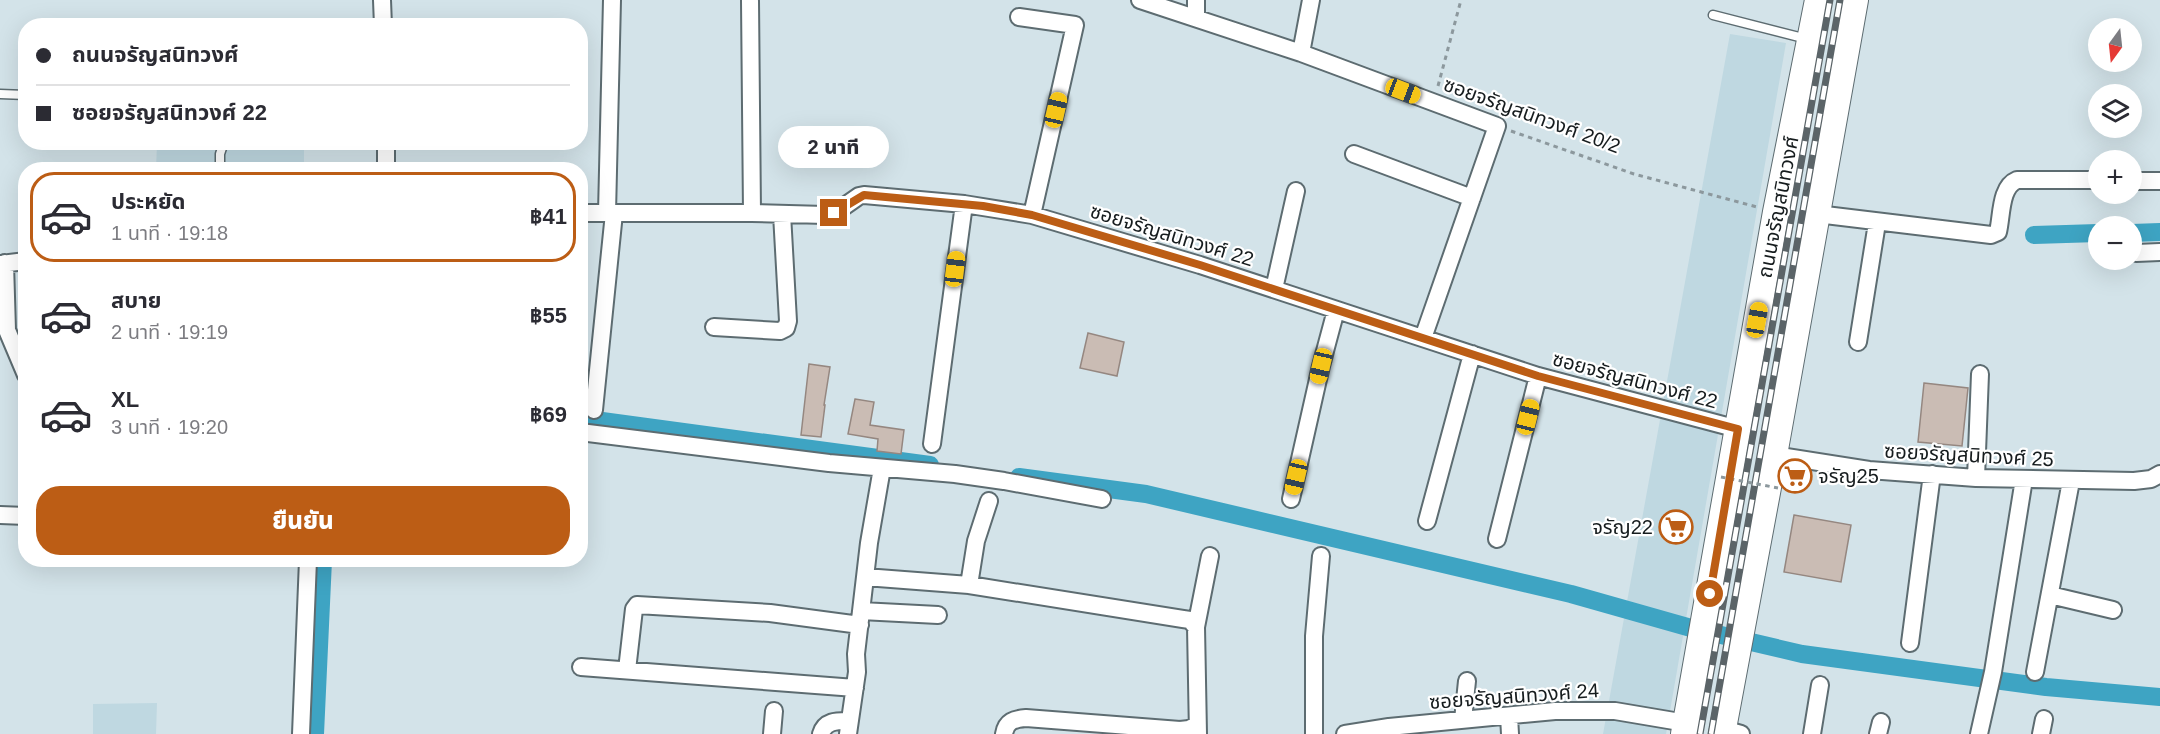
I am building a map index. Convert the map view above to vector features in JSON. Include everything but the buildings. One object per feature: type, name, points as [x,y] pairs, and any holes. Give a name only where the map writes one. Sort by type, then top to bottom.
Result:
[{"type":"main road","name":"ถนนจรัญสนิทวงศ์","points":[[1685,729],[1776,212],[1818,0]]},
{"type":"main road","name":"ถนนจรัญสนิทวงศ์","points":[[1729,732],[1741,638],[1855,0]]},
{"type":"street","points":[[382,0],[383,18]]},
{"type":"street","points":[[594,410],[610,213],[612,0]]},
{"type":"street","name":"ซอยจรัญสนิทวงศ์ 20/2","points":[[1140,0],[1302,53],[1497,126]]},
{"type":"street","points":[[1196,18],[1197,0]]},
{"type":"street","points":[[1302,53],[1311,0]]},
{"type":"street","points":[[750,1],[752,213]]},
{"type":"street","points":[[1019,17],[1075,25],[1032,215]]},
{"type":"street","points":[[1423,338],[1497,126]]},
{"type":"street","points":[[1354,154],[1472,198]]},
{"type":"street","points":[[1817,214],[1991,235],[1998,232],[2005,191],[2009,183],[2017,180],[2088,180]]},
{"type":"street","points":[[2142,181],[2160,181]]},
{"type":"street","points":[[1274,289],[1296,191]]},
{"type":"street","name":"ซอยจรัญสนิทวงศ์ 22","points":[[588,213],[825,215],[839,210],[864,195],[1002,208],[1134,244],[1538,376],[1738,429]]},
{"type":"street","points":[[932,444],[964,204]]},
{"type":"street","points":[[714,327],[780,331],[786,328],[788,321],[782,214]]},
{"type":"street","points":[[1858,342],[1877,223]]},
{"type":"street","points":[[2142,253],[2160,252]]},
{"type":"street","points":[[18,262],[2,264],[7,330],[18,356]]},
{"type":"street","points":[[1291,499],[1336,310]]},
{"type":"street","points":[[1427,521],[1472,354]]},
{"type":"street","points":[[1976,478],[1980,374]]},
{"type":"street","points":[[1497,539],[1538,376]]},
{"type":"street","points":[[588,433],[1004,481],[1102,500]]},
{"type":"street","name":"ซอยจรัญสนิทวงศ์ 25","points":[[1774,454],[1869,470],[1976,478],[2134,482],[2151,479],[2160,474]]},
{"type":"street","points":[[821,734],[825,724],[832,722],[849,727],[855,688],[860,618],[882,468]]},
{"type":"street","points":[[1910,643],[1932,474]]},
{"type":"street","points":[[1979,734],[1993,672],[2024,479]]},
{"type":"street","points":[[2035,672],[2072,481]]},
{"type":"street","points":[[969,585],[976,541],[989,501]]},
{"type":"street","points":[[0,515],[18,516]]},
{"type":"street","points":[[1004,734],[1007,723],[1026,718],[1197,730],[1196,627],[1210,556]]},
{"type":"street","points":[[1314,734],[1314,636],[1321,556]]},
{"type":"street","points":[[301,734],[308,567]]},
{"type":"street","points":[[866,577],[969,585],[1183,618],[1190,620],[1196,627]]},
{"type":"street","points":[[2050,595],[2113,610]]},
{"type":"street","points":[[627,670],[634,609],[637,605],[860,618],[938,615]]},
{"type":"street","points":[[580,667],[855,688]]},
{"type":"street","points":[[1463,720],[1467,681]]},
{"type":"street","points":[[1812,734],[1820,685]]},
{"type":"street","points":[[772,734],[774,711]]},
{"type":"street","name":"ซอยจรัญสนิทวงศ์ 24","points":[[1345,734],[1389,727],[1555,711],[1615,711],[1685,729]]},
{"type":"street","points":[[1509,716],[1510,734]]},
{"type":"lane","points":[[1713,15],[1810,40]]},
{"type":"lane","points":[[0,94],[18,95]]},
{"type":"path","points":[[1433,102],[1461,0]]},
{"type":"path","name":"ซอยจรัญสนิทวงศ์ 20/2","points":[[1497,126],[1634,174],[1776,212]]},
{"type":"path","points":[[1721,477],[1778,488]]},
{"type":"shaded area","points":[[1730,34],[1786,43],[1666,734],[1603,734]]},
{"type":"shaded area","points":[[157,150],[304,150],[304,162],[156,162]]},
{"type":"shaded area","points":[[157,703],[156,734],[93,734],[93,704]]},
{"type":"waterway","points":[[2142,233],[2160,232]]},
{"type":"waterway","points":[[2034,235],[2088,233]]},
{"type":"waterway","points":[[588,419],[930,465]]},
{"type":"waterway","points":[[1019,477],[1146,494],[1571,594],[1691,628],[1802,654],[2046,687],[2160,697]]},
{"type":"waterway","points":[[315,734],[323,567]]},
{"type":"railway","points":[[1700,734],[1830,0]]},
{"type":"railway","points":[[1711,734],[1840,0]]},
{"type":"place","name":"จรัญ25","points":[[1795,476]]},
{"type":"place","name":"จรัญ22","points":[[1676,527]]},
{"type":"route","points":[[834,213],[864,195],[1002,208],[1032,215],[1122,240],[1538,376],[1738,429],[1710,594]]}]
